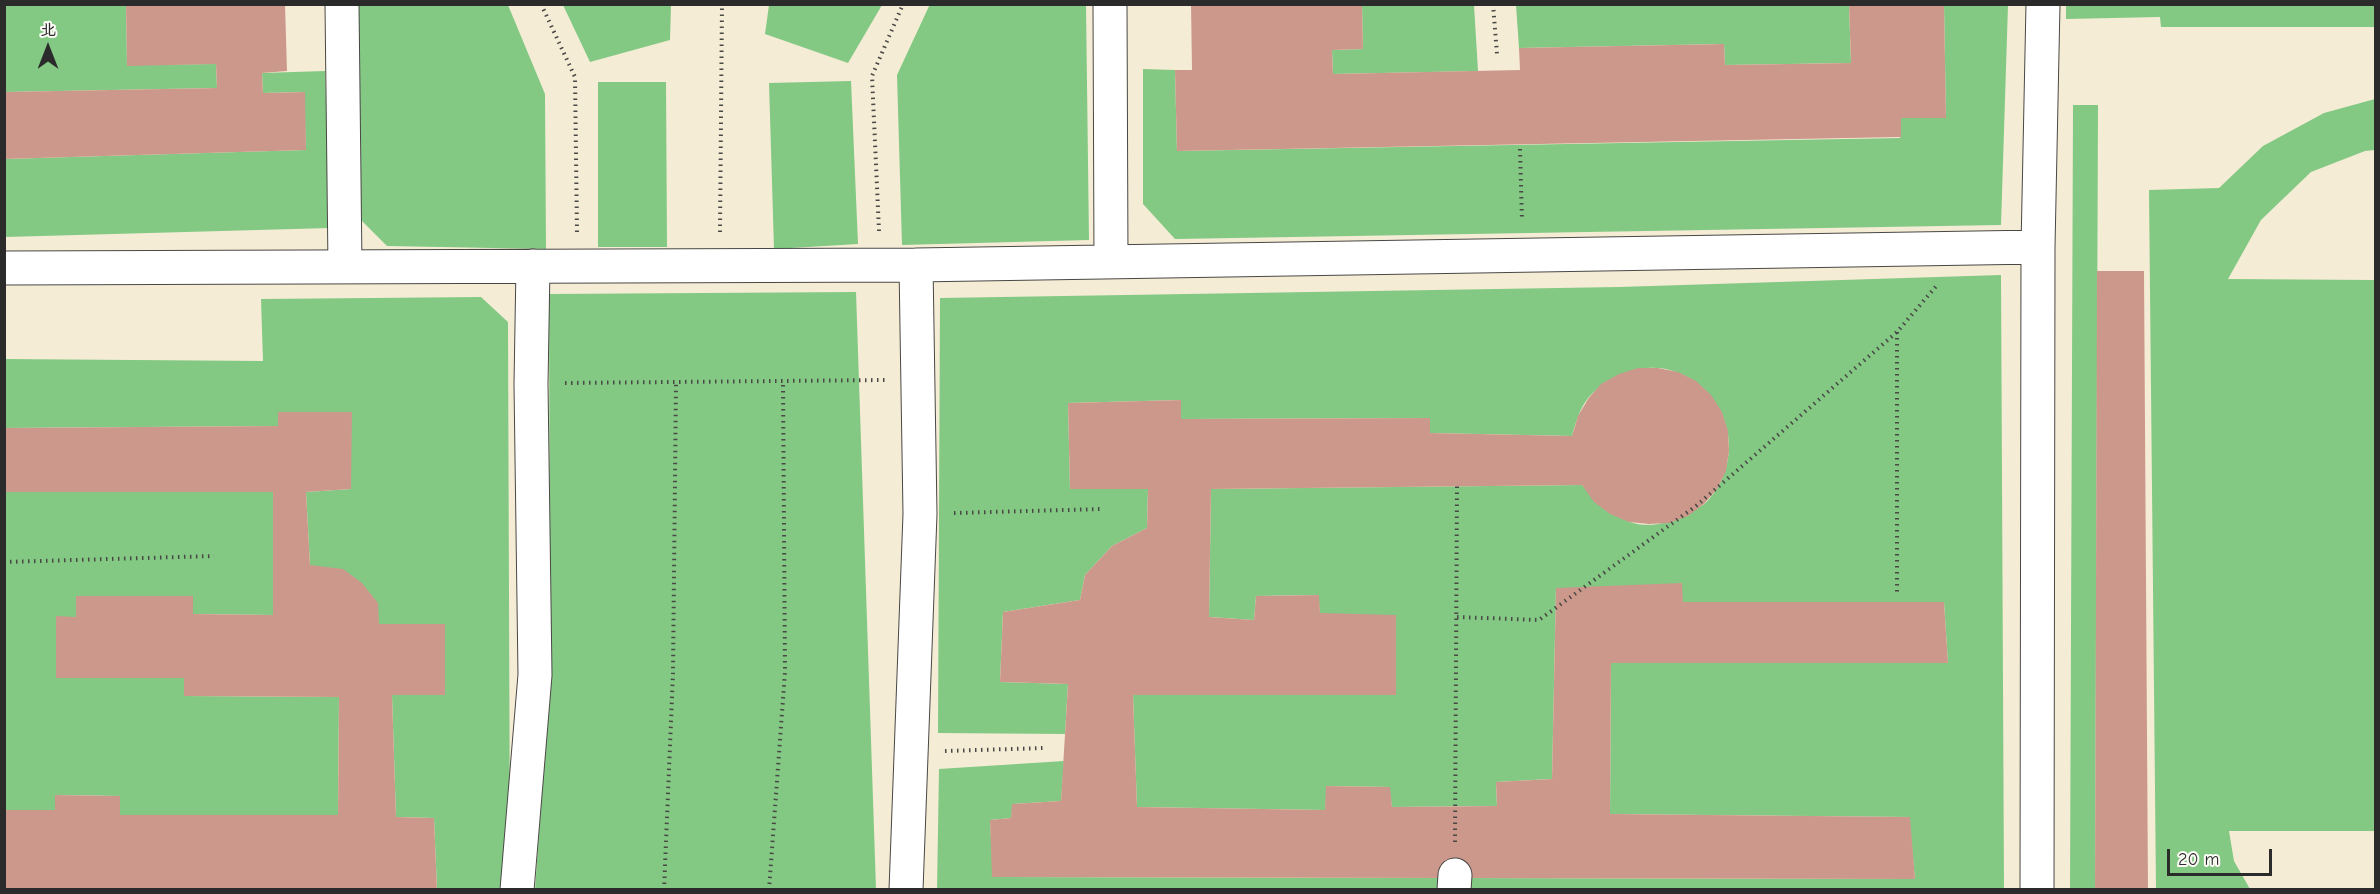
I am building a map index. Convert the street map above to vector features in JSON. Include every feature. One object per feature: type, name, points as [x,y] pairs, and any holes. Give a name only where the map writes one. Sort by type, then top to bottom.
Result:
[{"type":"street","points":[[342,4],[345,267]]},
{"type":"street","points":[[1110,4],[1111,261]]},
{"type":"street","points":[[2037,890],[2038,247],[2043,4]]},
{"type":"street","points":[[4,268],[916,265],[2038,247]]},
{"type":"street","points":[[906,890],[920,514],[916,265]]},
{"type":"street","points":[[517,890],[535,675],[531,384],[532,266]]},
{"type":"path","points":[[541,4],[575,77],[578,266]]},
{"type":"path","points":[[720,266],[722,4]]},
{"type":"path","points":[[880,265],[872,76],[903,4]]},
{"type":"path","points":[[1493,4],[1497,54]]},
{"type":"path","points":[[1520,149],[1523,254]]},
{"type":"path","points":[[1457,617],[1539,620],[1695,506],[1897,332],[1970,248]]},
{"type":"path","points":[[1897,332],[1897,596]]},
{"type":"path","points":[[531,384],[918,380]]},
{"type":"path","points":[[769,890],[785,672],[783,381]]},
{"type":"path","points":[[664,890],[673,674],[676,382]]},
{"type":"path","points":[[1454,882],[1457,486]]},
{"type":"path","points":[[920,514],[1102,509]]},
{"type":"path","points":[[4,562],[214,556]]},
{"type":"path","points":[[911,752],[1044,748]]},
{"type":"green space","points":[[930,4],[1086,5],[1089,240],[902,245],[897,75]]},
{"type":"green space","points":[[4,5],[126,5],[127,65],[216,64],[217,88],[5,92]]},
{"type":"green space","points":[[355,5],[508,5],[545,94],[546,249],[387,246],[359,218]]},
{"type":"green space","points":[[563,5],[671,5],[670,40],[590,62]]},
{"type":"green space","points":[[769,5],[882,5],[848,63],[765,34]]},
{"type":"green space","points":[[1362,5],[1474,5],[1478,71],[1333,74],[1332,50],[1363,49]]},
{"type":"green space","points":[[1516,5],[1849,5],[1851,63],[1725,65],[1724,44],[1519,48]]},
{"type":"green space","points":[[1944,5],[2008,5],[2001,225],[1175,239],[1143,204],[1143,69],[1175,70],[1177,151],[1900,138],[1901,118],[1946,117]]},
{"type":"green space","points":[[2066,5],[2375,5],[2375,27],[2161,27],[2160,17],[2066,19]]},
{"type":"green space","points":[[325,71],[330,228],[5,237],[4,159],[306,150],[304,92],[263,93],[262,73]]},
{"type":"green space","points":[[851,81],[858,244],[774,249],[769,83]]},
{"type":"green space","points":[[598,82],[666,82],[667,247],[598,247]]},
{"type":"green space","points":[[2375,99],[2375,150],[2365,151],[2311,172],[2261,220],[2228,279],[2375,280],[2375,831],[2229,831],[2234,861],[2250,889],[2156,889],[2149,190],[2219,188],[2263,146],[2324,113]]},
{"type":"green space","points":[[2073,105],[2098,105],[2095,889],[2070,890]]},
{"type":"green space","points":[[2001,275],[2004,889],[937,890],[939,769],[1064,761],[1061,801],[1013,804],[1011,818],[990,820],[993,877],[1915,879],[1909,817],[1610,814],[1611,663],[1948,663],[1944,602],[1683,602],[1556,588],[1552,779],[1496,782],[1497,806],[1392,807],[1389,787],[1327,786],[1325,810],[1137,807],[1133,695],[1320,613],[1318,595],[1256,596],[1254,620],[1209,617],[1211,489],[1582,485],[1630,522],[1643,525],[1664,523],[1703,505],[1722,479],[1728,462],[1729,444],[1720,411],[1711,397],[1698,384],[1666,369],[1652,368],[1630,372],[1598,388],[1580,411],[1572,436],[1430,433],[1430,418],[1181,419],[1180,400],[1068,403],[1070,489],[1148,489],[1147,528],[1112,546],[1085,575],[1080,600],[1003,612],[1000,682],[1068,684],[1065,734],[938,733],[940,298],[1619,287]]},
{"type":"green space","points":[[856,292],[876,889],[535,890],[550,673],[549,294]]},
{"type":"green space","points":[[481,297],[508,322],[510,864],[499,889],[437,889],[434,818],[396,817],[392,695],[445,694],[445,624],[379,624],[310,565],[306,492],[351,489],[351,412],[278,412],[278,426],[5,428],[4,359],[263,361],[261,299]]},
{"type":"green space","points":[[5,492],[273,492],[273,615],[193,614],[193,596],[76,596],[76,617],[56,617],[56,678],[184,678],[184,696],[339,697],[338,815],[120,815],[120,796],[56,795],[55,810],[5,810]]},
{"type":"building","points":[[126,4],[285,4],[287,71],[262,73],[263,93],[305,92],[306,150],[4,159],[4,92],[217,88],[216,64],[127,66]]},
{"type":"building","points":[[1191,4],[1362,4],[1363,49],[1332,50],[1333,74],[1520,70],[1519,48],[1724,44],[1725,65],[1851,63],[1849,4],[1944,4],[1946,118],[1901,118],[1901,137],[1177,151],[1175,70],[1192,70]]},
{"type":"building","points":[[2097,271],[2144,271],[2148,890],[2095,890]]},
{"type":"building","points":[[1638,368],[1658,368],[1678,372],[1696,381],[1711,395],[1722,412],[1728,431],[1729,451],[1726,471],[1717,489],[1704,504],[1688,516],[1669,523],[1629,522],[1610,514],[1594,502],[1582,485],[1211,489],[1209,617],[1254,620],[1256,596],[1319,595],[1320,613],[1396,615],[1396,695],[1133,695],[1137,807],[1325,810],[1326,786],[1390,787],[1392,807],[1497,806],[1496,782],[1552,779],[1556,588],[1682,583],[1683,602],[1944,602],[1948,663],[1611,663],[1610,814],[1910,817],[1915,879],[992,877],[990,820],[1011,818],[1012,804],[1061,801],[1068,684],[1000,682],[1003,612],[1080,600],[1085,575],[1112,546],[1147,528],[1148,489],[1070,489],[1068,403],[1181,400],[1181,419],[1430,418],[1430,433],[1572,436],[1578,416],[1588,399],[1601,384],[1619,374]]},
{"type":"building","points":[[278,412],[352,412],[351,489],[306,492],[310,565],[343,569],[362,583],[378,603],[379,624],[445,624],[445,695],[392,695],[396,817],[434,818],[437,890],[4,890],[4,810],[55,810],[55,795],[120,796],[120,815],[338,815],[339,697],[184,696],[184,678],[56,678],[56,616],[76,617],[76,596],[193,596],[193,614],[273,615],[273,492],[4,492],[4,428],[278,426]]}]
